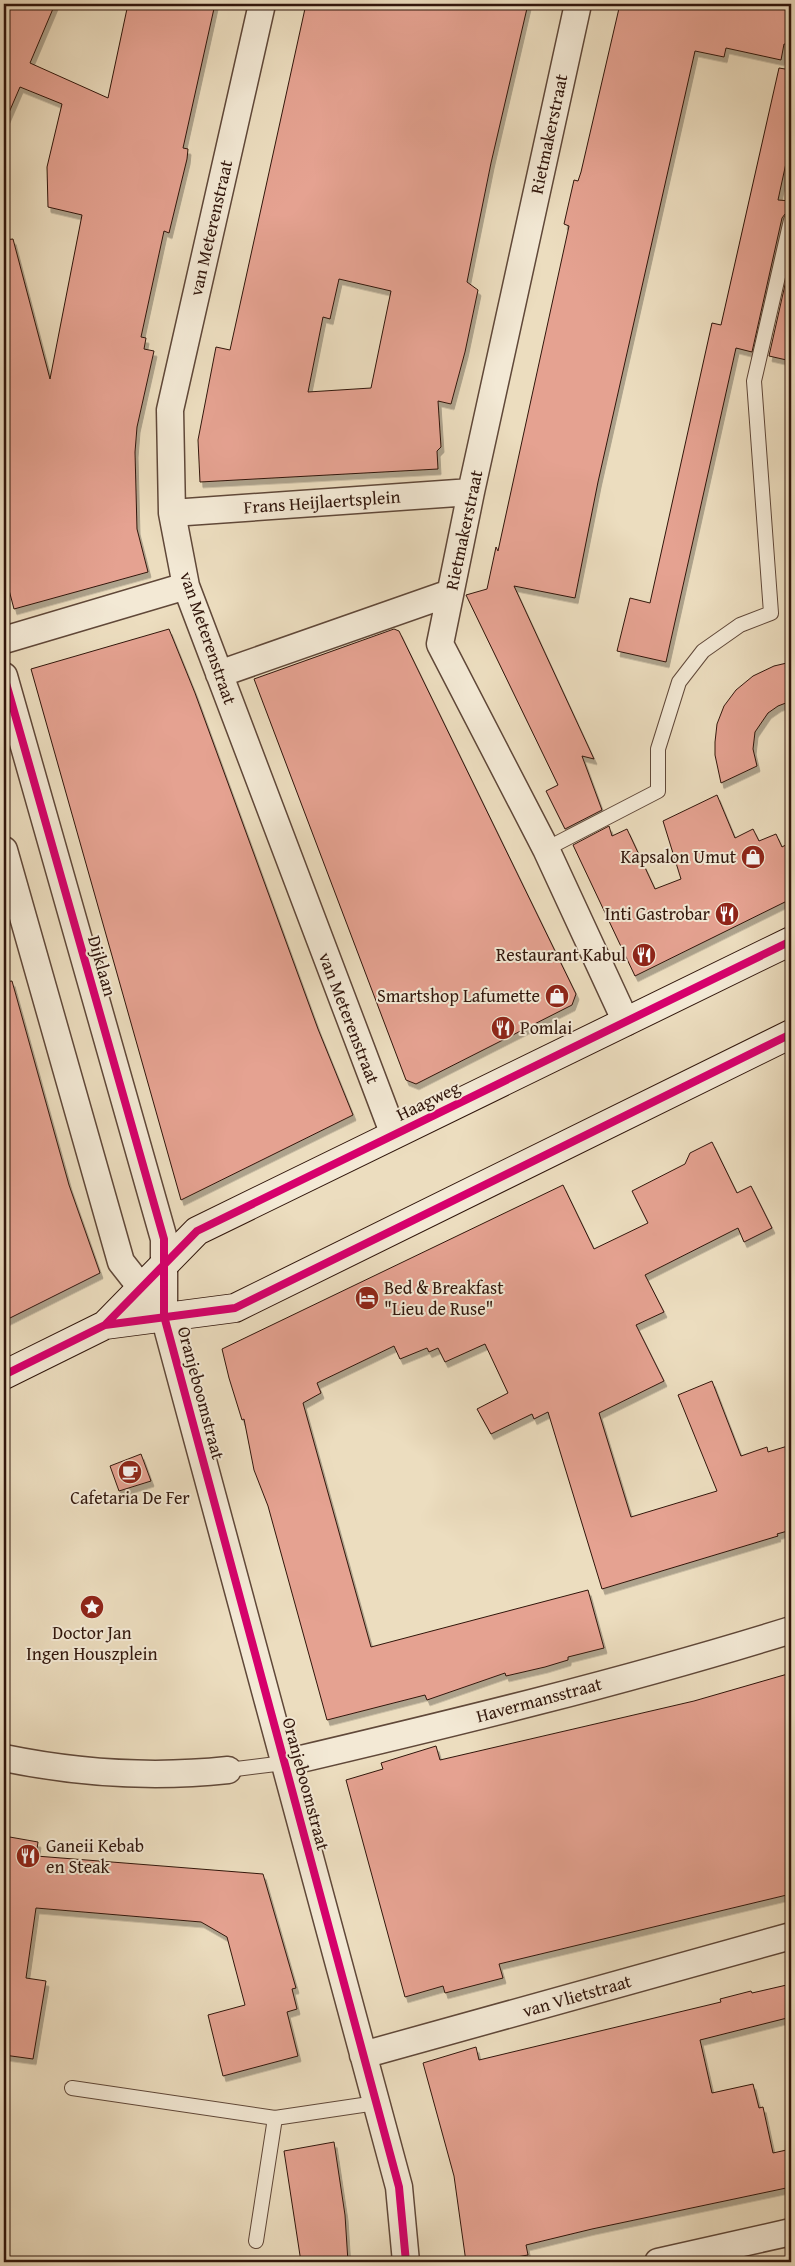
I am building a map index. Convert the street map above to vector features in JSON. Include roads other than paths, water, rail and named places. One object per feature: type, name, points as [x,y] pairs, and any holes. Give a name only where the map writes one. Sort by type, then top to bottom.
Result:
[{"type":"main road","name":"Haagweg","points":[[105,1325],[197,1231],[791,941]]},
{"type":"main road","name":"Haagweg","points":[[4,1375],[105,1325],[235,1308],[791,1034]]},
{"type":"street","name":"van Meterenstraat","points":[[262,4],[170,410],[172,513],[186,586],[394,1135]]},
{"type":"street","name":"Rietmakerstraat","points":[[578,4],[471,492],[440,644],[546,849],[626,1022]]},
{"type":"street","name":"Frans Heijlaertsplein","points":[[172,513],[471,492]]},
{"type":"street","points":[[4,640],[186,586]]},
{"type":"street","points":[[219,674],[450,593]]},
{"type":"street","name":"Dijklaan","points":[[4,676],[164,1239],[164,1316]]},
{"type":"street","points":[[4,850],[121,1262],[164,1316]]},
{"type":"street","name":"Oranjeboomstraat","points":[[164,1316],[398,2187],[406,2262]]},
{"type":"street","name":"Havermansstraat","points":[[284,1763],[443,1725],[713,1654],[791,1630]]},
{"type":"street","points":[[4,1758],[86,1770],[145,1774],[199,1773],[228,1770]]},
{"type":"street","name":"van Vlietstraat","points":[[363,2055],[791,1936]]},
{"type":"street","points":[[658,2262],[791,2232]]},
{"type":"lane","points":[[546,849],[658,791],[658,749],[679,682],[703,651],[740,625],[771,613],[754,381],[791,220]]},
{"type":"lane","points":[[228,1770],[284,1763]]},
{"type":"lane","points":[[72,2088],[275,2118],[376,2103]]},
{"type":"lane","points":[[256,2241],[275,2118]]},
{"type":"place","name":"Kapsalon Umut","points":[[753,857]]},
{"type":"place","name":"Inti Gastrobar","points":[[727,914]]},
{"type":"place","name":"Restaurant Kabul","points":[[644,955]]},
{"type":"place","name":"Smartshop Lafumette","points":[[557,996]]},
{"type":"place","name":"Pomlai","points":[[503,1028]]},
{"type":"place","name":"Bed & Breakfast \"Lieu de Ruse\"","points":[[367,1298]]},
{"type":"place","name":"Cafetaria De Fer","points":[[130,1472]]},
{"type":"place","name":"Doctor Jan Ingen Houszplein","points":[[92,1607]]},
{"type":"place","name":"Ganeii Kebab en Steak","points":[[28,1856]]}]
